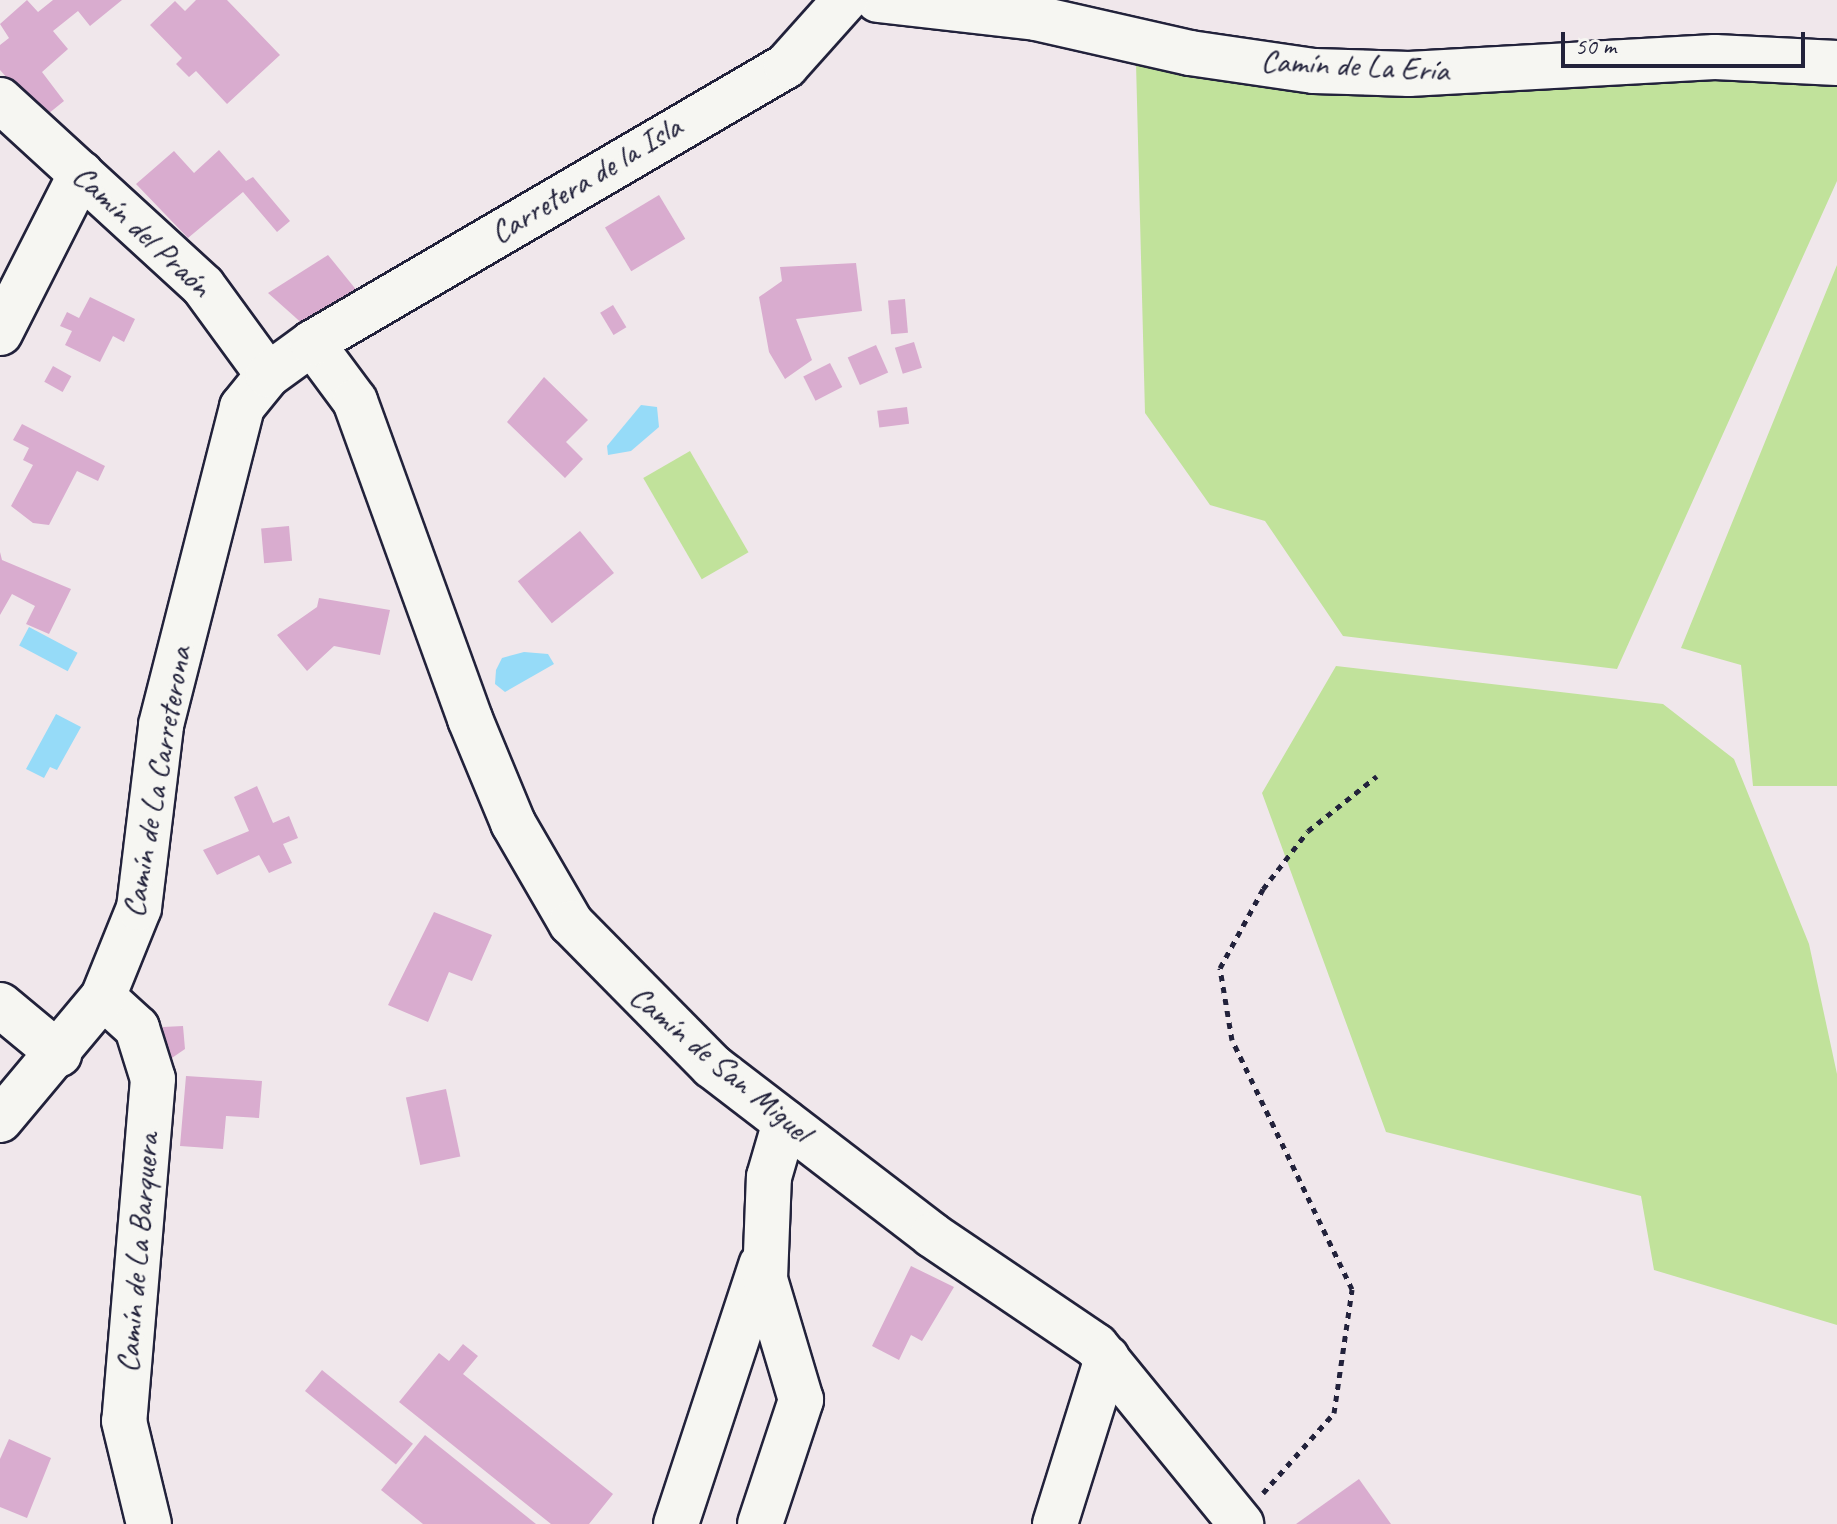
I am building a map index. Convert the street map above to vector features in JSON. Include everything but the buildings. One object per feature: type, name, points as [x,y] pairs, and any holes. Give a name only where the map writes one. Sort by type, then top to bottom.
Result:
[{"type":"street","name":"Carretera de la Isla","points":[[312,343],[786,66],[845,0]]},
{"type":"street","name":"Camín de La Ería","points":[[878,0],[1036,18],[1314,71],[1409,74],[1715,57],[1837,63]]},
{"type":"street","name":"Camín del Praón","points":[[0,100],[203,286],[268,375]]},
{"type":"street","points":[[0,333],[81,173]]},
{"type":"street","name":"Camín de La Carreterona","points":[[0,1120],[59,1054],[103,997],[139,908],[161,725],[242,407],[268,375],[312,343]]},
{"type":"street","name":"Camín de San Miguel","points":[[312,343],[355,401],[497,784],[571,923],[682,1041],[785,1122],[1107,1358],[1240,1522]]},
{"type":"street","name":"Camín de La Barquera","points":[[103,997],[137,1028],[153,1079],[124,1421],[149,1524]]},
{"type":"street","points":[[0,1005],[59,1054]]},
{"type":"street","points":[[760,1524],[801,1400],[773,1316],[767,1247],[769,1177],[785,1122]]},
{"type":"street","points":[[676,1524],[767,1247]]},
{"type":"street","points":[[1055,1524],[1107,1358]]},
{"type":"path","points":[[1240,1522],[1334,1413],[1352,1289],[1232,1040],[1220,968],[1263,889],[1308,831],[1377,776]]},
{"type":"green space","points":[[1136,63],[1200,79],[1350,94],[1697,74],[1837,80],[1837,181],[1617,669],[1343,636],[1265,521],[1210,505],[1145,413]]},
{"type":"green space","points":[[1837,265],[1837,786],[1753,786],[1741,665],[1681,648]]},
{"type":"green space","points":[[690,451],[749,552],[702,579],[643,478]]},
{"type":"green space","points":[[1336,666],[1663,704],[1734,759],[1809,944],[1837,1074],[1837,1325],[1654,1270],[1641,1196],[1386,1132],[1262,793]]},
{"type":"water","points":[[641,405],[657,407],[659,427],[631,451],[608,455],[607,446]]},
{"type":"water","points":[[29,627],[78,653],[68,671],[19,646]]},
{"type":"water","points":[[524,652],[548,654],[554,664],[505,692],[495,684],[496,670],[502,658]]},
{"type":"water","points":[[56,714],[81,727],[57,770],[50,767],[44,778],[26,769]]}]
